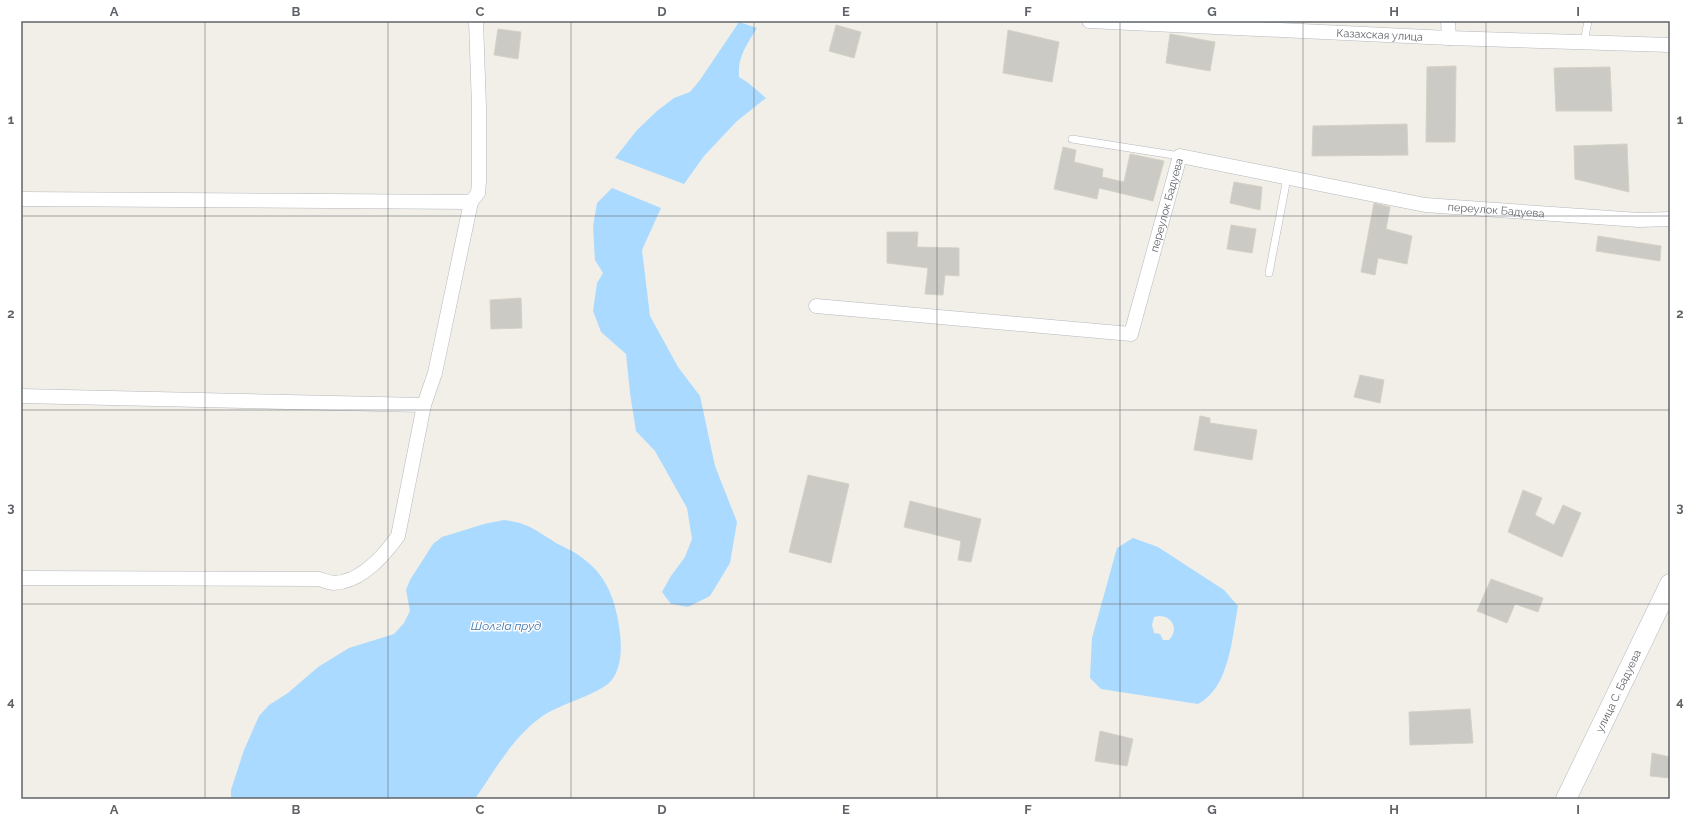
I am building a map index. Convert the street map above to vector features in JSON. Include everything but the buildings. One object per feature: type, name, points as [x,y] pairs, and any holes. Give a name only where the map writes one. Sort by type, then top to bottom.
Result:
[{"type":"main road","name":"улица С. Бадуева","points":[[1566,799],[1670,584]]},
{"type":"street","points":[[21,578],[319,579],[332,584],[350,581],[367,569],[386,552],[398,536],[424,405],[435,373],[471,202],[478,193],[479,107],[476,21]]},
{"type":"street","name":"Казахская улица","points":[[1088,21],[1449,38],[1670,44]]},
{"type":"street","points":[[1448,21],[1449,38]]},
{"type":"street","name":"переулок Бадуева","points":[[816,306],[1131,334],[1180,156],[1425,205],[1639,220],[1670,219]]},
{"type":"street","points":[[21,199],[471,202]]},
{"type":"street","points":[[21,396],[424,405]]},
{"type":"lane","points":[[1584,42],[1588,21]]},
{"type":"lane","points":[[1072,140],[1180,156]]},
{"type":"lane","points":[[1269,273],[1287,178]]},
{"type":"water","points":[[739,22],[757,28],[741,57],[739,77],[766,98],[737,121],[704,156],[684,184],[615,158],[637,130],[657,111],[674,98],[690,92],[700,80]]},
{"type":"water","points":[[612,188],[661,208],[642,250],[650,316],[678,367],[700,396],[715,466],[737,522],[730,563],[710,596],[688,607],[671,604],[662,592],[671,576],[685,557],[692,539],[687,508],[655,451],[636,431],[626,354],[601,332],[593,311],[597,283],[603,273],[595,260],[593,226],[597,203]]},
{"type":"water","name":"ШолгIа пруд","points":[[504,520],[526,525],[578,555],[593,567],[606,584],[617,613],[621,640],[619,665],[611,681],[589,695],[551,711],[533,723],[514,743],[475,799],[231,799],[231,790],[244,750],[259,716],[269,705],[288,693],[318,667],[349,648],[394,634],[404,623],[410,611],[406,590],[410,580],[433,544],[442,537],[484,524]]},
{"type":"water","points":[[1133,538],[1158,547],[1224,590],[1238,606],[1228,660],[1223,674],[1217,686],[1209,696],[1198,704],[1101,689],[1090,678],[1092,638],[1117,548]],"holes":[[[1154,617],[1164,617],[1171,621],[1174,628],[1174,632],[1169,640],[1163,640],[1160,634],[1154,633],[1152,625]]]}]
